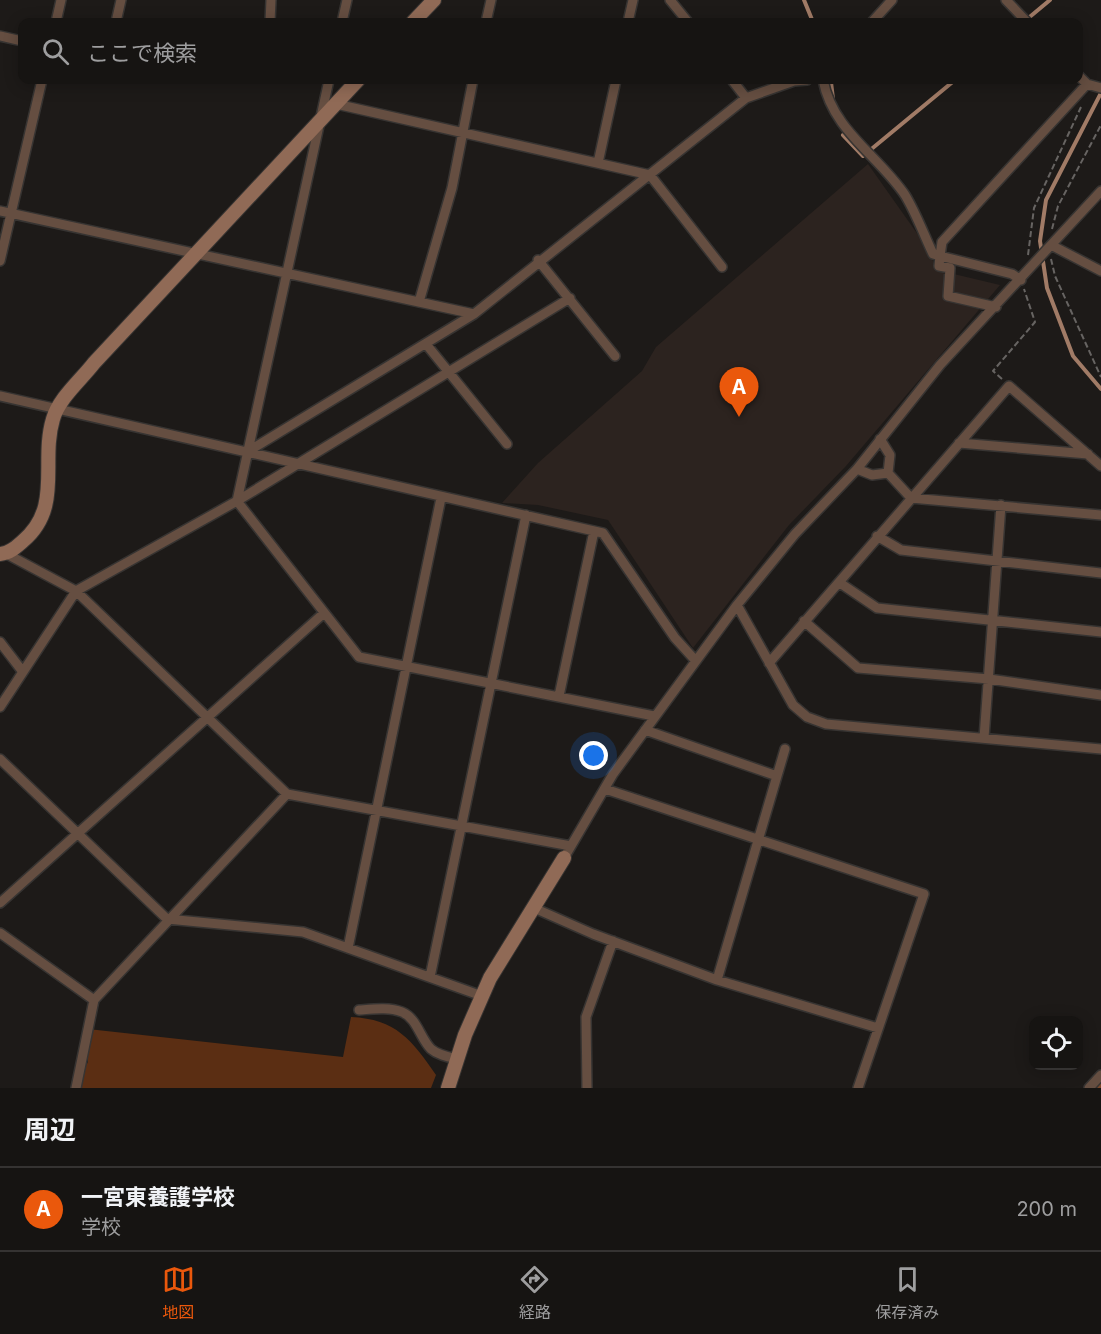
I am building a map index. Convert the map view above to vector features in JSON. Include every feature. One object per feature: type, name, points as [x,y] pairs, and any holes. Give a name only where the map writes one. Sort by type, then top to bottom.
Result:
[{"type":"street","points":[[57,18],[61,0]]},
{"type":"street","points":[[117,18],[121,0]]},
{"type":"street","points":[[270,18],[271,0]]},
{"type":"street","points":[[343,18],[347,0]]},
{"type":"street","points":[[416,18],[434,0]]},
{"type":"street","points":[[487,18],[491,0]]},
{"type":"street","points":[[629,18],[633,0]]},
{"type":"street","points":[[659,0],[672,2],[684,18]]},
{"type":"street","points":[[876,18],[892,0]]},
{"type":"street","points":[[1006,0],[1022,18]]},
{"type":"street","points":[[0,36],[18,41]]},
{"type":"street","points":[[0,261],[41,84]]},
{"type":"street","points":[[328,84],[237,501],[358,657],[654,716]]},
{"type":"street","points":[[354,84],[94,363],[58,409],[51,432],[47,506],[38,526],[3,553],[76,591],[287,794],[460,827],[568,852]]},
{"type":"street","points":[[419,302],[452,188],[472,84]]},
{"type":"street","points":[[598,163],[615,84]]},
{"type":"street","points":[[735,84],[746,98]]},
{"type":"street","points":[[247,452],[474,314],[538,260],[746,98],[786,84]]},
{"type":"street","points":[[824,84],[830,106],[838,121],[905,196],[933,254],[1012,274],[1021,280]]},
{"type":"street","points":[[996,307],[948,296],[950,268],[939,266],[942,242],[1094,86]]},
{"type":"street","points":[[336,104],[650,175],[722,267]]},
{"type":"street","points":[[448,1088],[457,1059],[490,978],[605,789],[654,716],[737,605],[795,534],[857,469],[940,365],[1101,191]]},
{"type":"street","points":[[0,211],[474,314]]},
{"type":"street","points":[[1049,247],[1101,271]]},
{"type":"street","points":[[538,260],[615,356]]},
{"type":"street","points":[[0,707],[76,591],[237,501],[570,298]]},
{"type":"street","points":[[426,344],[507,444]]},
{"type":"street","points":[[769,663],[1009,386],[1101,465]]},
{"type":"street","points":[[0,396],[603,533],[675,638],[695,660]]},
{"type":"street","points":[[880,439],[890,455],[888,473],[911,498],[1101,515]]},
{"type":"street","points":[[959,443],[1088,454]]},
{"type":"street","points":[[857,469],[872,475],[888,473]]},
{"type":"street","points":[[348,948],[441,498]]},
{"type":"street","points":[[984,738],[999,562],[1001,505]]},
{"type":"street","points":[[430,977],[526,516]]},
{"type":"street","points":[[559,696],[594,531]]},
{"type":"street","points":[[877,536],[901,550],[1101,573]]},
{"type":"street","points":[[840,583],[877,608],[1101,632]]},
{"type":"street","points":[[737,605],[793,705],[807,717],[826,724],[1101,749]]},
{"type":"street","points":[[0,903],[206,716],[324,614]]},
{"type":"street","points":[[804,621],[858,668],[989,680],[1101,695]]},
{"type":"street","points":[[0,642],[23,672]]},
{"type":"street","points":[[645,730],[777,776]]},
{"type":"street","points":[[717,980],[785,749]]},
{"type":"street","points":[[0,759],[167,919],[303,932],[482,996]]},
{"type":"street","points":[[605,789],[757,841],[924,894],[858,1088]]},
{"type":"street","points":[[76,1088],[94,1000],[167,919],[287,794]]},
{"type":"street","points":[[534,908],[717,980],[878,1028]]},
{"type":"street","points":[[0,933],[94,1000]]},
{"type":"street","points":[[587,1088],[586,1017],[613,941]]},
{"type":"street","points":[[359,1010],[392,1009],[404,1012],[413,1020],[430,1048],[439,1054],[457,1059]]},
{"type":"street","points":[[1089,1088],[1101,1075]]},
{"type":"path","points":[[1034,265],[1028,256],[1034,208],[1082,106]]},
{"type":"path","points":[[1009,386],[993,371],[1035,322],[1021,280]]},
{"type":"shaded area","points":[[868,164],[926,246],[937,270],[1000,285],[846,466],[789,525],[693,648],[608,520],[538,505],[502,503],[538,463],[642,371],[656,347]]},
{"type":"shaded area","points":[[351,1017],[380,1022],[401,1034],[419,1051],[436,1075],[431,1088],[74,1088],[88,1062],[88,1029],[343,1057]]},
{"type":"waterway","points":[[804,0],[811,18]]},
{"type":"waterway","points":[[1028,18],[1050,0]]},
{"type":"waterway","points":[[831,84],[833,99]]},
{"type":"waterway","points":[[843,135],[863,156],[950,84]]},
{"type":"waterway","points":[[1101,93],[1046,200],[1040,241],[1047,288],[1073,356],[1101,389]]},
{"type":"place","name":"一宮東養護学校","points":[[739,417]]}]
